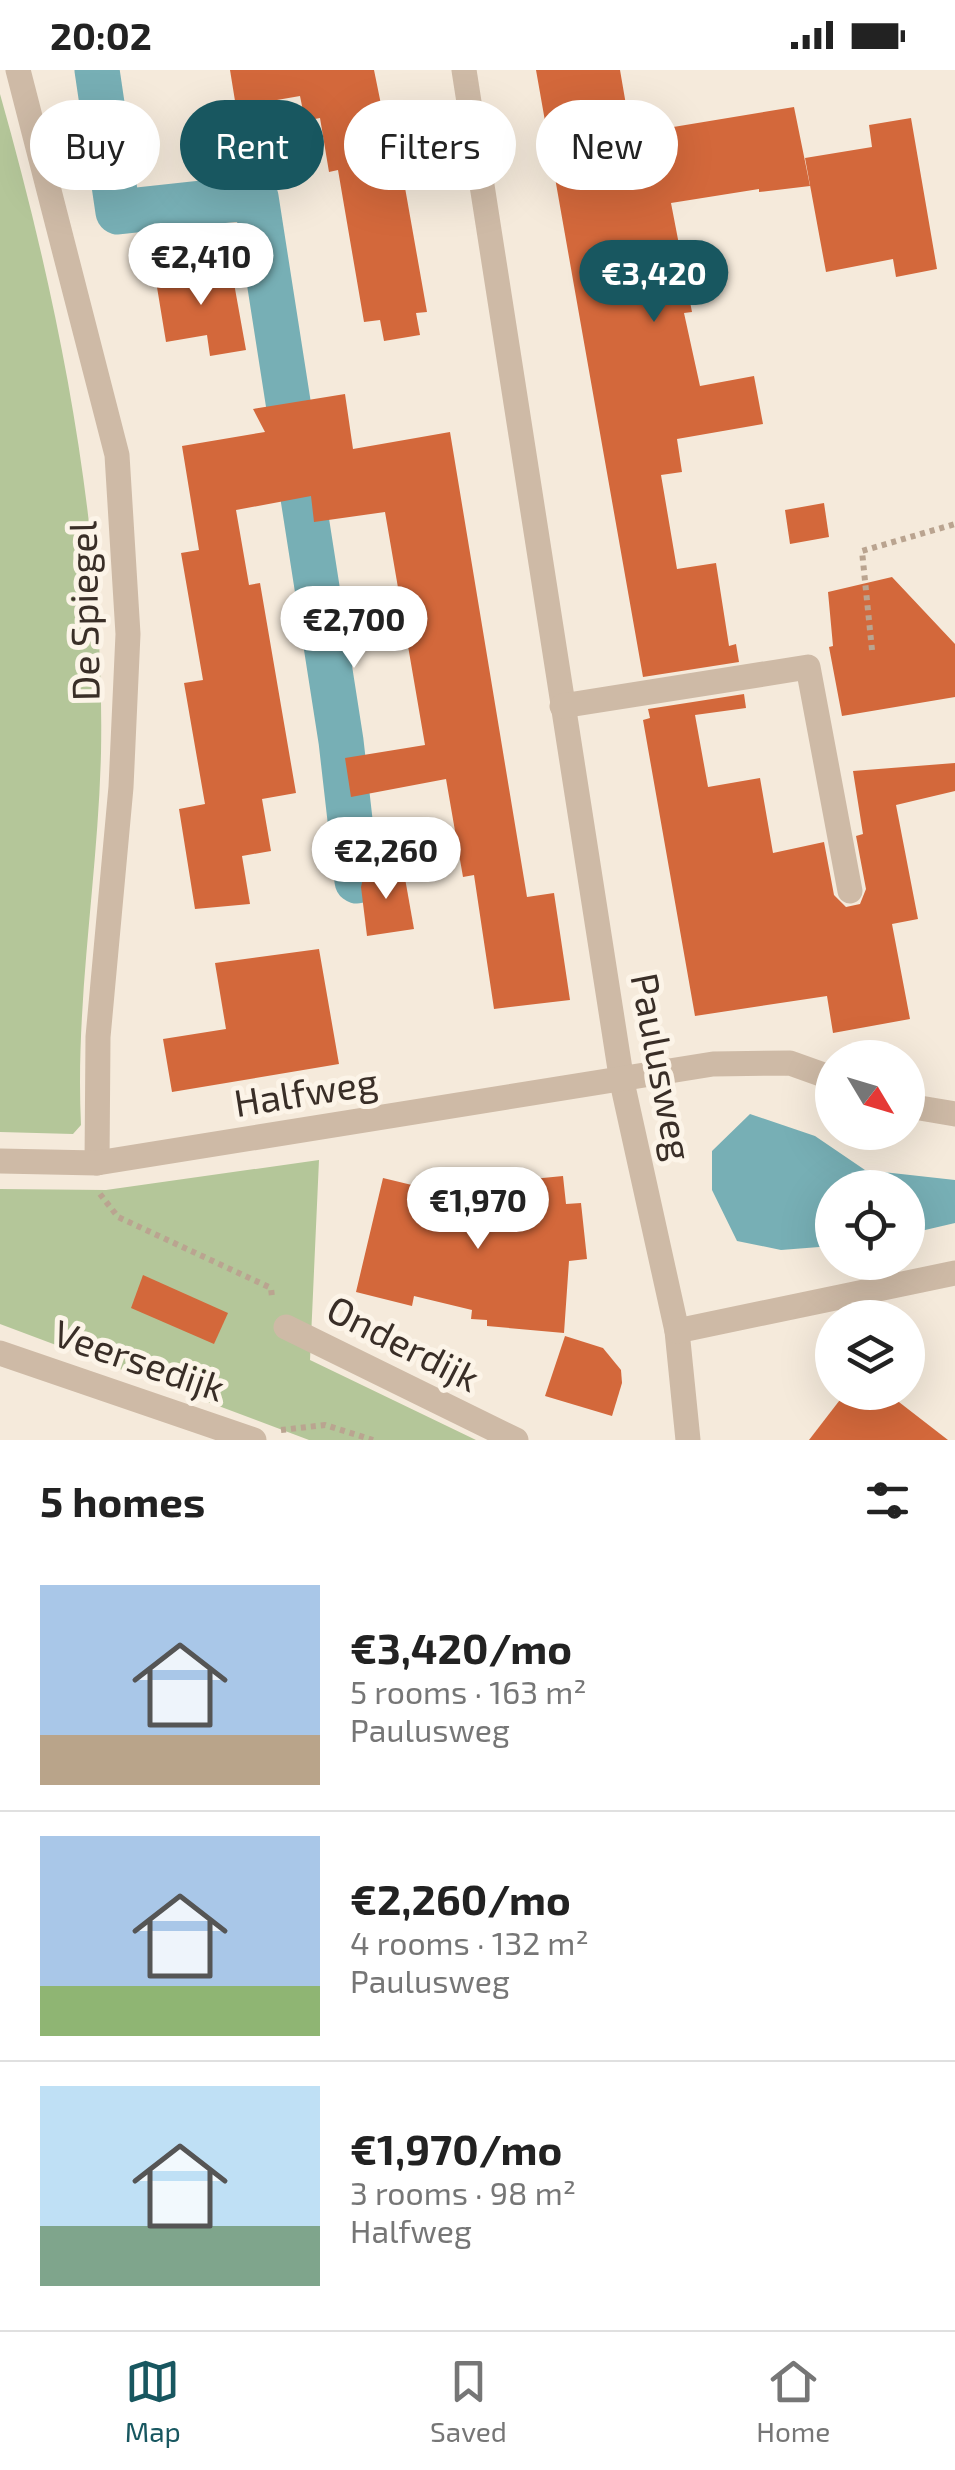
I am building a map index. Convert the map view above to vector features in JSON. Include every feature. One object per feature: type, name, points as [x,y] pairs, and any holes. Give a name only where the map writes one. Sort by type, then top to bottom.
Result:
[{"type":"street","name":"De Spiegel","points":[[18,70],[117,454],[128,634],[121,786],[98,1038],[97,1163]]},
{"type":"street","name":"Paulusweg","points":[[464,70],[622,1082],[677,1332],[688,1440]]},
{"type":"street","points":[[562,706],[808,667],[850,891]]},
{"type":"street","name":"Halfweg","points":[[0,1161],[97,1163],[622,1082],[712,1064],[790,1063],[815,1072]]},
{"type":"street","points":[[925,1109],[955,1114]]},
{"type":"street","points":[[677,1332],[955,1274]]},
{"type":"street","name":"Onderdijk","points":[[286,1327],[516,1440]]},
{"type":"street","name":"Veersedijk","points":[[0,1353],[247,1437]]},
{"type":"path","points":[[872,650],[862,551],[955,524]]},
{"type":"path","name":"Onderdijk","points":[[97,1163],[100,1198],[118,1216],[272,1288],[274,1308],[286,1327]]},
{"type":"path","points":[[247,1437],[325,1425],[372,1440]]},
{"type":"green space","points":[[0,94],[59,337],[87,503],[95,587],[101,753],[81,1032],[81,1125],[73,1134],[0,1132]]},
{"type":"green space","points":[[319,1160],[310,1360],[476,1440],[309,1440],[0,1324],[0,1189],[106,1190]]},
{"type":"water","points":[[750,1114],[815,1136],[815,1150],[836,1150],[865,1170],[815,1170],[815,1247],[781,1250],[737,1241],[712,1190],[712,1151]]},
{"type":"water","points":[[925,1177],[955,1180],[955,1223],[925,1230]]},
{"type":"building","points":[[230,70],[374,70],[380,100],[344,100],[344,190],[405,190],[427,312],[416,313],[420,335],[384,341],[380,320],[364,322],[338,170],[329,172],[324,100],[301,100],[300,96],[235,100]]},
{"type":"building","points":[[536,70],[620,70],[625,100],[541,100]]},
{"type":"building","points":[[794,107],[810,186],[759,189],[671,203],[692,312],[684,313],[700,386],[754,376],[763,424],[677,439],[682,472],[661,475],[677,569],[716,563],[729,646],[736,644],[739,662],[643,677],[557,190],[678,190],[678,126]]},
{"type":"building","points":[[911,118],[937,269],[896,277],[893,259],[826,272],[805,158],[872,147],[869,125]]},
{"type":"building","points":[[213,265],[215,275],[232,272],[246,350],[210,356],[207,335],[166,342],[155,275]]},
{"type":"building","points":[[345,394],[353,449],[450,432],[527,897],[554,893],[570,1000],[494,1009],[474,875],[463,877],[446,779],[351,797],[345,758],[425,745],[385,512],[314,522],[311,496],[236,510],[249,585],[260,583],[296,793],[262,799],[271,851],[242,856],[250,904],[195,909],[179,809],[205,804],[184,683],[203,680],[181,553],[199,550],[182,446],[265,432],[253,409]]},
{"type":"building","points":[[824,503],[829,537],[790,544],[785,510]]},
{"type":"building","points":[[892,577],[955,644],[955,697],[842,716],[829,647],[833,646],[828,592]]},
{"type":"building","points":[[744,694],[746,708],[695,715],[708,787],[760,778],[773,853],[824,842],[834,895],[846,907],[860,904],[866,889],[856,836],[863,834],[853,771],[955,763],[955,791],[896,805],[918,919],[892,924],[910,1019],[833,1033],[827,996],[695,1016],[643,720],[650,718],[648,709]]},
{"type":"building","points":[[403,867],[414,929],[367,936],[361,887],[364,874]]},
{"type":"building","points":[[319,949],[339,1064],[172,1092],[163,1039],[226,1029],[215,963]]},
{"type":"building","points":[[563,1176],[566,1204],[581,1203],[587,1259],[569,1261],[564,1333],[487,1326],[487,1320],[471,1319],[472,1310],[414,1296],[412,1306],[356,1292],[383,1178],[416,1186],[413,1197],[480,1198],[513,1193],[512,1181]]},
{"type":"building","points":[[143,1275],[228,1313],[214,1344],[131,1308]]},
{"type":"building","points":[[565,1336],[603,1348],[621,1370],[622,1383],[612,1416],[545,1396]]},
{"type":"building","points":[[832,1410],[909,1410],[948,1440],[809,1440]]},
{"type":"waterway","points":[[97,70],[118,212],[256,197],[341,741],[357,881]]}]
